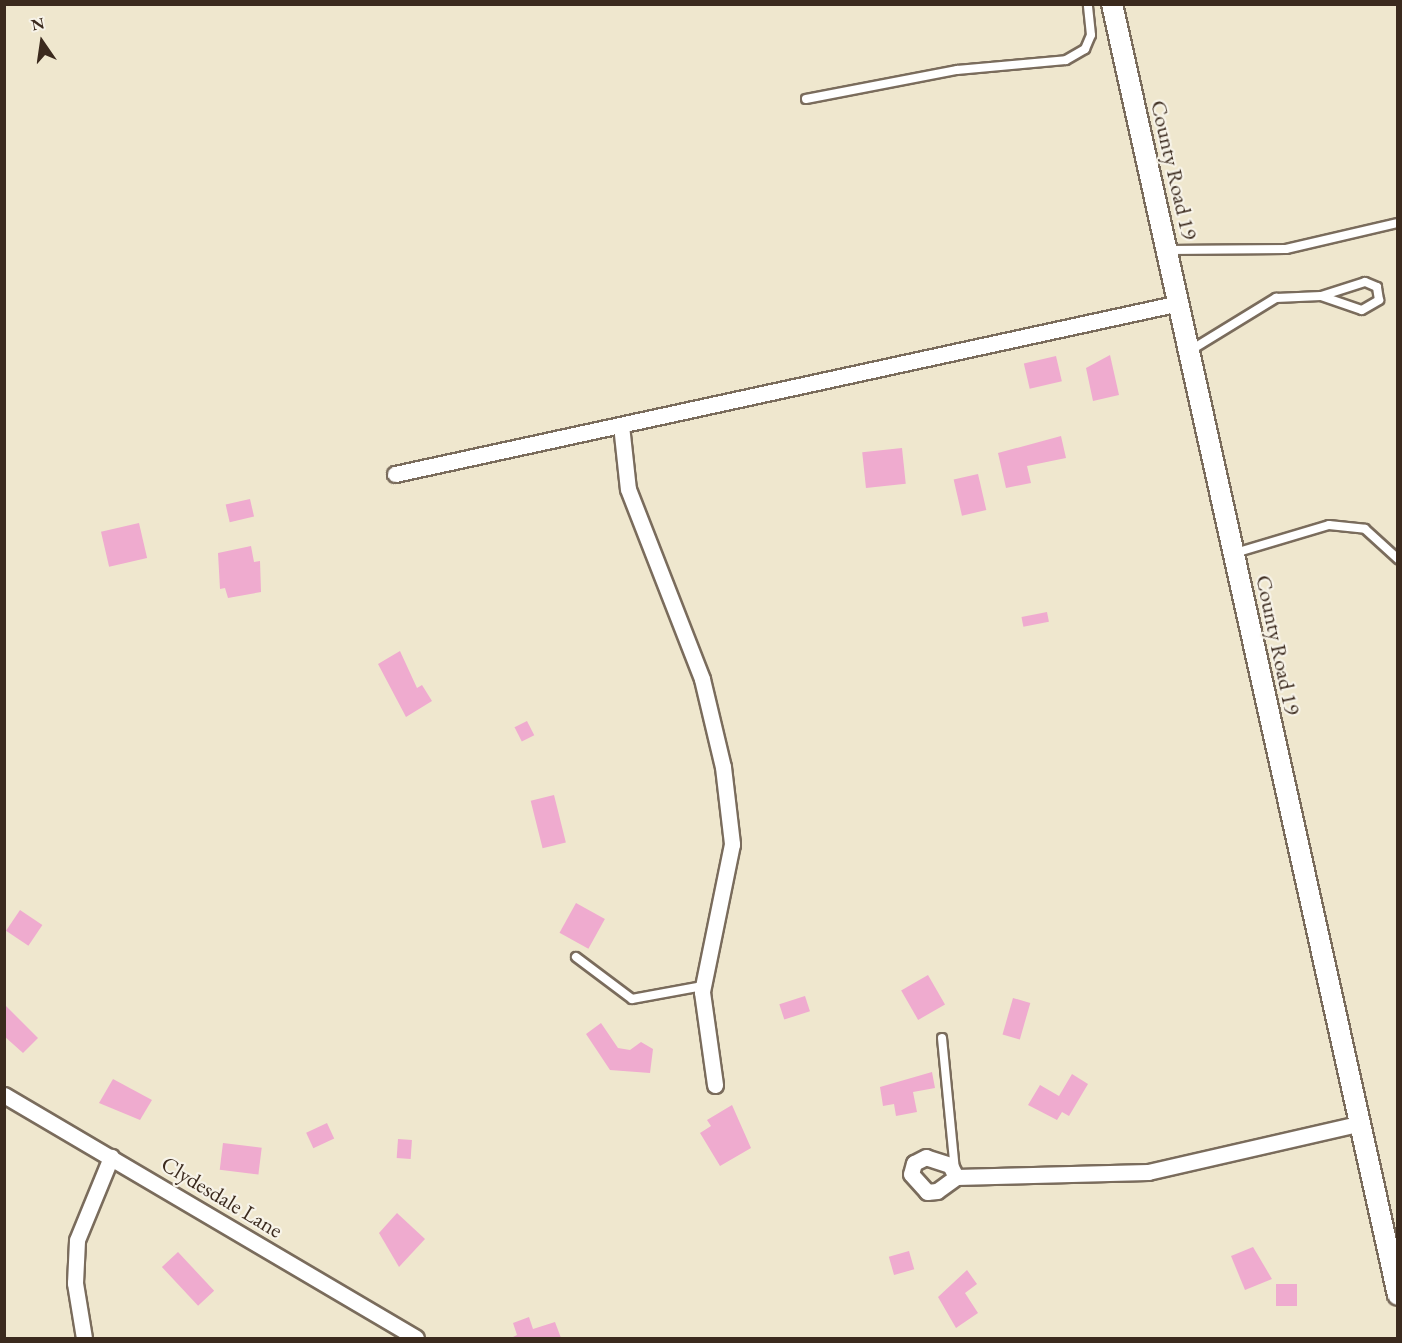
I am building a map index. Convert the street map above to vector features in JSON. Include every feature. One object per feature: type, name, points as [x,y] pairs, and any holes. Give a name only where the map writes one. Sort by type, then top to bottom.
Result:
[{"type":"street","name":"County Road 19","points":[[1112,4],[1358,1124],[1398,1295]]},
{"type":"street","points":[[395,474],[1179,303]]},
{"type":"street","points":[[621,425],[628,489],[702,679],[723,768],[732,844],[703,986],[715,1085]]},
{"type":"street","name":"Clydesdale Lane","points":[[4,1095],[416,1338]]},
{"type":"street","points":[[956,1177],[1148,1172],[1358,1124]]},
{"type":"street","points":[[84,1338],[75,1283],[77,1240],[111,1157]]},
{"type":"lane","points":[[806,99],[957,70],[1066,60],[1086,49],[1090,35],[1088,4]]},
{"type":"lane","points":[[1167,250],[1286,249],[1398,223]]},
{"type":"lane","points":[[1189,351],[1263,303],[1321,296],[1365,282],[1379,294],[1377,304],[1362,310],[1321,296]]},
{"type":"lane","points":[[1233,553],[1263,540],[1329,525],[1365,529],[1398,559]]},
{"type":"lane","points":[[576,957],[632,999],[703,986]]},
{"type":"lane","points":[[942,1038],[956,1177]]},
{"type":"building","points":[[1110,355],[1119,395],[1093,401],[1086,368]]},
{"type":"building","points":[[1056,356],[1062,381],[1030,389],[1024,363]]},
{"type":"building","points":[[1061,436],[1066,458],[1027,466],[1031,483],[1006,488],[998,453]]},
{"type":"building","points":[[902,448],[906,484],[866,488],[862,452]]},
{"type":"building","points":[[978,474],[986,510],[962,516],[954,480]]},
{"type":"building","points":[[250,499],[254,517],[230,522],[226,505]]},
{"type":"building","points":[[139,523],[147,558],[109,567],[101,532]]},
{"type":"building","points":[[251,546],[254,562],[260,561],[261,592],[228,598],[225,588],[220,589],[218,553]]},
{"type":"building","points":[[1047,612],[1049,622],[1023,627],[1021,617]]},
{"type":"building","points":[[400,651],[417,688],[422,685],[432,701],[406,717],[378,664]]},
{"type":"building","points":[[527,721],[534,735],[522,742],[515,727]]},
{"type":"building","points":[[554,795],[566,843],[543,848],[531,801]]},
{"type":"building","points":[[576,903],[605,919],[588,949],[560,933]]},
{"type":"building","points":[[20,910],[42,925],[28,946],[6,931]]},
{"type":"building","points":[[928,975],[945,1004],[918,1020],[901,991]]},
{"type":"building","points":[[805,996],[810,1011],[784,1020],[779,1004]]},
{"type":"building","points":[[1013,998],[1030,1003],[1020,1039],[1003,1035]]},
{"type":"building","points":[[4,1004],[38,1038],[23,1053],[4,1036]]},
{"type":"building","points":[[601,1023],[618,1048],[630,1050],[641,1042],[653,1049],[650,1073],[610,1070],[586,1034]]},
{"type":"building","points":[[932,1072],[935,1088],[913,1092],[917,1112],[896,1116],[894,1104],[883,1106],[880,1087]]},
{"type":"building","points":[[1072,1074],[1088,1084],[1069,1116],[1062,1112],[1057,1120],[1028,1105],[1040,1085],[1059,1096]]},
{"type":"building","points":[[113,1079],[152,1100],[140,1120],[99,1103]]},
{"type":"building","points":[[732,1105],[751,1148],[720,1166],[700,1133],[711,1126],[707,1120]]},
{"type":"building","points":[[327,1123],[334,1138],[313,1148],[306,1133]]},
{"type":"building","points":[[398,1139],[412,1140],[411,1159],[397,1158]]},
{"type":"building","points":[[223,1143],[262,1148],[258,1175],[220,1170]]},
{"type":"building","points":[[397,1213],[425,1239],[399,1267],[379,1233]]},
{"type":"building","points":[[1253,1247],[1272,1279],[1245,1290],[1231,1256]]},
{"type":"building","points":[[909,1251],[914,1269],[894,1275],[889,1257]]},
{"type":"building","points":[[178,1252],[214,1291],[198,1306],[162,1267]]},
{"type":"building","points":[[967,1270],[977,1284],[965,1293],[978,1313],[956,1328],[938,1297]]},
{"type":"building","points":[[1276,1284],[1297,1284],[1297,1306],[1276,1306]]},
{"type":"building","points":[[529,1317],[533,1329],[555,1322],[561,1338],[511,1338],[517,1335],[513,1323]]}]
